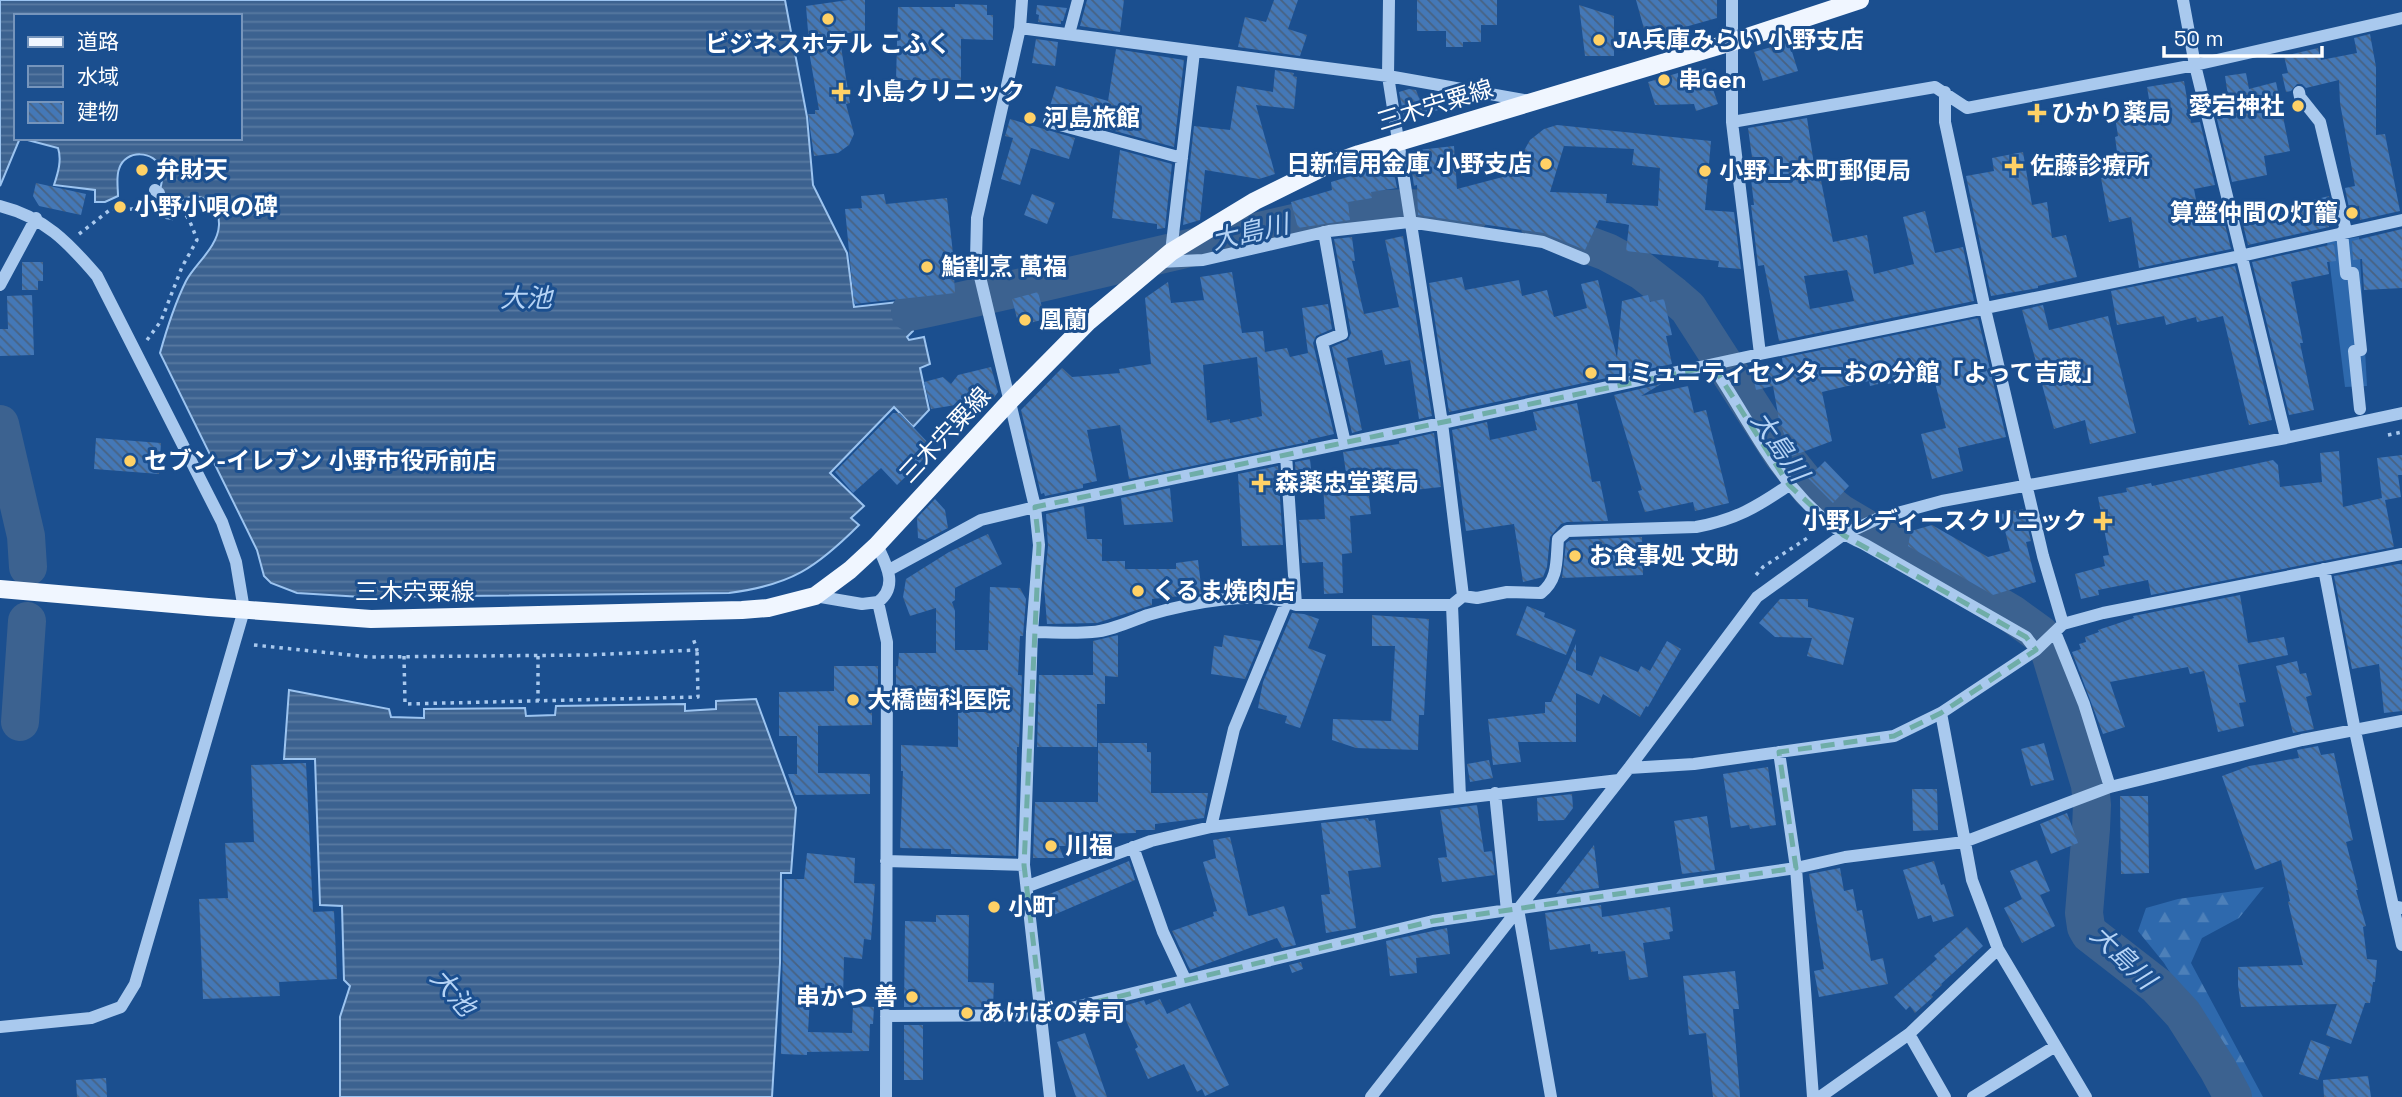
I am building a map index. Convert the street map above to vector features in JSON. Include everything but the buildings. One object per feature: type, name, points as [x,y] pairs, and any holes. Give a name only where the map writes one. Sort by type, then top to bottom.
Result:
[{"type":"main road","name":"三木宍粟線","points":[[0,589],[244,610],[408,619],[742,610],[768,608],[815,596],[850,570],[877,545],[1011,400],[1089,321],[1165,257],[1255,201],[1359,154],[1732,42],[1860,0]]},
{"type":"street","points":[[1022,0],[1020,28],[977,218],[976,260],[1035,507],[1039,545],[1032,632],[1024,865],[1050,1097]]},
{"type":"street","points":[[1069,34],[1078,0]]},
{"type":"street","points":[[1389,0],[1388,76],[1442,423],[1463,596]]},
{"type":"street","points":[[1732,0],[1732,122],[1760,354]]},
{"type":"street","points":[[2183,0],[2195,65],[2286,438]]},
{"type":"street","points":[[1732,122],[1935,87],[1967,108],[2195,65],[2402,18]]},
{"type":"street","points":[[1020,28],[1388,76],[1534,101]]},
{"type":"street","points":[[1194,52],[1182,158],[1165,257],[1203,260],[1324,232],[1409,222],[1543,242],[1584,259]]},
{"type":"street","points":[[1945,92],[1944,122],[1985,309],[2028,485],[2056,631],[2084,704],[2110,787]]},
{"type":"street","points":[[2299,92],[2320,122],[2344,232],[2346,274],[2353,273],[2361,350],[2354,351],[2360,409]]},
{"type":"street","points":[[1049,122],[1182,158]]},
{"type":"street","points":[[0,1027],[91,1018],[121,1007],[135,985],[244,610],[236,562],[222,522],[97,276],[76,251],[36,218],[1,206]]},
{"type":"street","points":[[0,285],[36,218]]},
{"type":"street","points":[[889,570],[981,520],[1035,507],[2402,220]]},
{"type":"street","points":[[1324,232],[1342,334],[1322,342],[1345,443]]},
{"type":"street","points":[[1713,366],[1789,485],[1843,535],[1864,544],[2026,637],[2036,650]]},
{"type":"street","points":[[1371,1097],[1513,910],[1629,768],[1757,597],[1843,535],[1879,518],[1942,501],[2286,438],[2402,413]]},
{"type":"street","points":[[1211,827],[1234,729],[1292,603],[1286,455]]},
{"type":"street","points":[[1463,596],[1477,598],[1507,592],[1541,593],[1551,586],[1555,574],[1558,539],[1567,531],[1696,527],[1714,524],[1755,508],[1789,485]]},
{"type":"street","points":[[815,596],[862,604],[878,602],[885,596],[890,579],[889,570],[877,545]]},
{"type":"street","points":[[1629,768],[1694,765],[1894,736],[1941,713],[2036,650],[2056,631],[2103,613],[2402,554]]},
{"type":"street","points":[[2324,569],[2355,731],[2398,907],[2402,945]]},
{"type":"street","points":[[1032,632],[1093,632],[1200,603],[1262,599],[1292,603],[1452,606],[1463,596]]},
{"type":"street","points":[[878,602],[887,642],[886,1097]]},
{"type":"street","points":[[1452,606],[1460,797]]},
{"type":"street","points":[[1941,713],[1972,880],[1998,949],[2086,1097]]},
{"type":"street","points":[[886,1016],[1042,1014],[1433,921],[1796,868],[1844,857],[1964,842],[2110,787],[2265,749],[2402,721]]},
{"type":"street","points":[[1779,752],[1796,868],[1813,1097]]},
{"type":"street","points":[[1028,886],[1151,841],[1211,827],[1619,780]]},
{"type":"street","points":[[1495,793],[1513,910],[1551,1097]]},
{"type":"street","points":[[1133,847],[1163,932],[1185,979]]},
{"type":"street","points":[[886,861],[1024,865]]},
{"type":"street","points":[[1820,1097],[1909,1034],[1998,949]]},
{"type":"street","points":[[1909,1034],[1945,1097]]},
{"type":"street","points":[[1973,1097],[2054,1047]]},
{"type":"path","points":[[78,235],[111,209],[140,207],[157,192]]},
{"type":"path","points":[[145,342],[161,321],[182,267],[197,240],[190,219],[181,207]]},
{"type":"path","points":[[404,656],[405,704],[698,696],[693,638]]},
{"type":"path","points":[[254,645],[369,657],[538,656],[696,650]]},
{"type":"path","points":[[538,656],[538,701]]},
{"type":"highlighted area","points":[[1713,366],[1789,485],[1843,535],[2026,637],[2036,650],[1941,713],[1894,736],[1779,752],[1796,868],[1433,921],[1042,1015],[1024,865],[1039,545],[1035,507]]},
{"type":"green space","points":[[2359,237],[2367,386],[2345,387],[2327,242]]},
{"type":"green space","points":[[2264,887],[2239,918],[2202,938],[2191,963],[2263,1097],[2247,1097],[2164,963],[2138,931],[2146,908],[2178,899]]},
{"type":"water","name":"大池","points":[[0,0],[785,0],[807,117],[813,185],[847,253],[854,307],[907,301],[913,331],[907,337],[909,340],[924,337],[930,364],[920,368],[929,410],[913,427],[894,407],[830,473],[864,506],[851,518],[859,525],[815,563],[769,585],[729,593],[362,597],[297,593],[271,583],[264,576],[257,550],[160,353],[186,281],[215,241],[219,225],[218,214],[207,200],[191,197],[176,208],[172,219],[166,218],[157,207],[161,169],[153,158],[140,154],[122,162],[118,175],[118,196],[105,202],[95,202],[95,190],[54,185],[60,162],[58,148],[28,140],[242,140],[242,14],[14,14],[14,140],[19,140],[0,186]]},
{"type":"water","points":[[289,690],[389,709],[391,717],[424,718],[424,709],[525,708],[526,716],[555,715],[556,706],[685,704],[685,711],[716,709],[716,701],[756,699],[796,808],[791,873],[781,873],[780,963],[772,1097],[340,1097],[340,1017],[350,986],[344,980],[342,906],[320,905],[315,759],[284,759]]},
{"type":"waterway","name":"大島川","points":[[910,312],[1331,216],[1400,208],[1470,214]]},
{"type":"waterway","name":"大島川","points":[[1540,227],[1607,252],[1642,271],[1688,308],[1782,454],[1811,490],[1840,513],[2012,614],[2041,635],[2050,653],[2090,785],[2092,805],[2084,913],[2086,927],[2090,934],[2157,986],[2183,1014],[2233,1097]]},
{"type":"waterway","name":"大池","points":[[0,424],[26,536],[28,567]]},
{"type":"waterway","name":"大池","points":[[20,722],[27,621]]},
{"type":"place","name":"ビジネスホテル こふく","points":[[828,19]]},
{"type":"place","name":"JA兵庫みらい 小野支店","points":[[1599,40]]},
{"type":"place","name":"串Gen","points":[[1664,80]]},
{"type":"place","name":"小島クリニック","points":[[841,92]]},
{"type":"place","name":"愛宕神社","points":[[2298,106]]},
{"type":"place","name":"ひかり薬局","points":[[2037,113]]},
{"type":"place","name":"河島旅館","points":[[1030,118]]},
{"type":"place","name":"日新信用金庫 小野支店","points":[[1546,164]]},
{"type":"place","name":"佐藤診療所","points":[[2014,166]]},
{"type":"place","name":"弁財天","points":[[142,170]]},
{"type":"place","name":"小野上本町郵便局","points":[[1705,171]]},
{"type":"place","name":"小野小唄の碑","points":[[120,207]]},
{"type":"place","name":"算盤仲間の灯籠","points":[[2352,213]]},
{"type":"place","name":"鮨割烹 萬福","points":[[927,267]]},
{"type":"place","name":"凰蘭","points":[[1025,320]]},
{"type":"place","name":"コミュニティセンターおの分館「よって吉蔵」","points":[[1591,373]]},
{"type":"place","name":"セブン-イレブン 小野市役所前店","points":[[130,461]]},
{"type":"place","name":"森薬忠堂薬局","points":[[1261,483]]},
{"type":"place","name":"小野レディースクリニック","points":[[2103,521]]},
{"type":"place","name":"お食事処 文助","points":[[1575,556]]},
{"type":"place","name":"くるま焼肉店","points":[[1138,591]]},
{"type":"place","name":"大橋歯科医院","points":[[853,700]]},
{"type":"place","name":"川福","points":[[1051,846]]},
{"type":"place","name":"小町","points":[[994,907]]},
{"type":"place","name":"串かつ 善","points":[[912,997]]},
{"type":"place","name":"あけぼの寿司","points":[[967,1013]]}]
